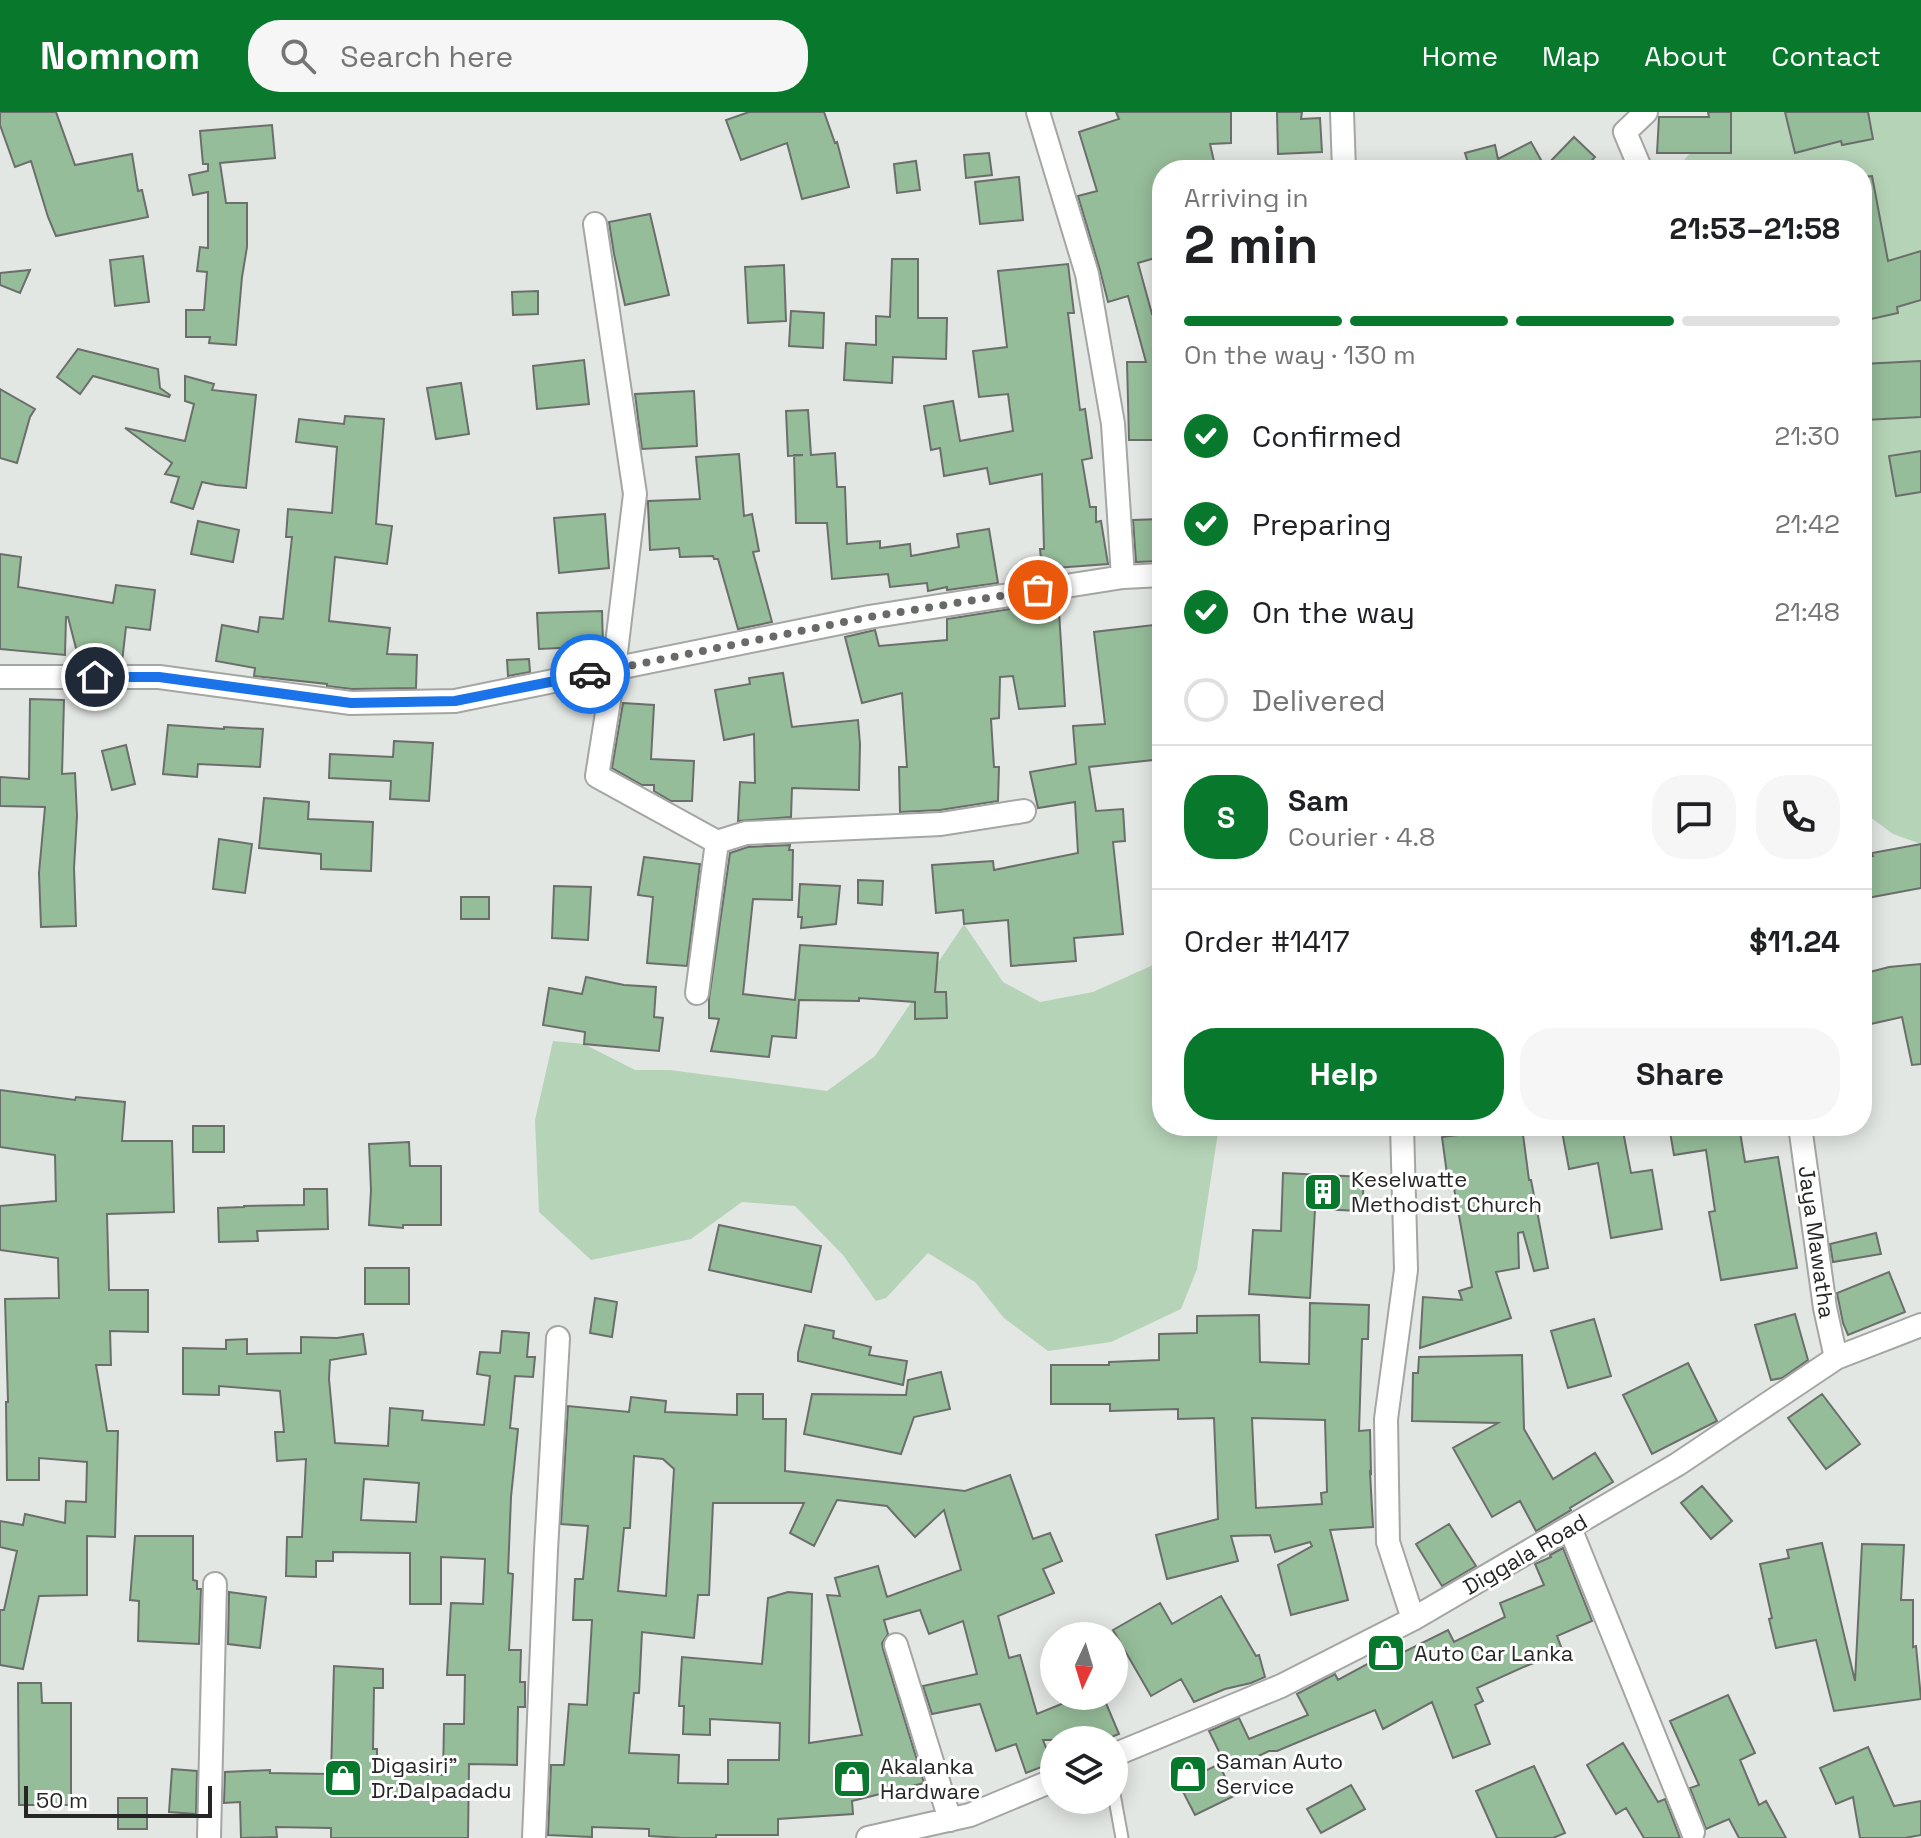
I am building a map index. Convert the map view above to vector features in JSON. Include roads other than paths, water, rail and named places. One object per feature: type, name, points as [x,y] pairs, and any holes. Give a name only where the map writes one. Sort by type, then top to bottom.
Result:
[{"type":"street","points":[[1038,112],[1090,289],[1113,424],[1123,577]]},
{"type":"street","points":[[1342,112],[1344,160]]},
{"type":"street","points":[[1637,160],[1625,132],[1646,112]]},
{"type":"street","points":[[595,224],[635,494],[614,669],[597,776],[717,842],[746,833],[941,824],[1024,811]]},
{"type":"street","points":[[0,677],[159,677],[351,703],[455,701],[869,617],[1123,577],[1152,576]]},
{"type":"street","points":[[697,993],[717,842]]},
{"type":"street","points":[[1402,1136],[1406,1270],[1386,1419],[1388,1542],[1413,1619]]},
{"type":"street","name":"Jaya Mawatha","points":[[1801,1136],[1825,1308],[1836,1358]]},
{"type":"street","name":"Diggala Road","points":[[1128,1749],[1281,1686],[1413,1619],[1678,1464],[1836,1358],[1921,1325]]},
{"type":"street","points":[[534,1838],[558,1338]]},
{"type":"street","points":[[1570,1528],[1693,1832]]},
{"type":"street","points":[[209,1838],[215,1584]]},
{"type":"street","points":[[896,1645],[950,1820]]},
{"type":"street","points":[[868,1838],[970,1815],[1040,1786]]},
{"type":"lane","points":[[1118,1814],[1122,1838]]},
{"type":"place","name":"Keselwatte Methodist Church","points":[[1323,1192]]},
{"type":"place","name":"Auto Car Lanka","points":[[1386,1653]]},
{"type":"place","name":"Saman Auto Service","points":[[1188,1774]]},
{"type":"place","name":"Digasiri\" Dr.Dalpadadu","points":[[343,1778]]},
{"type":"place","name":"Akalanka Hardware","points":[[852,1779]]}]
